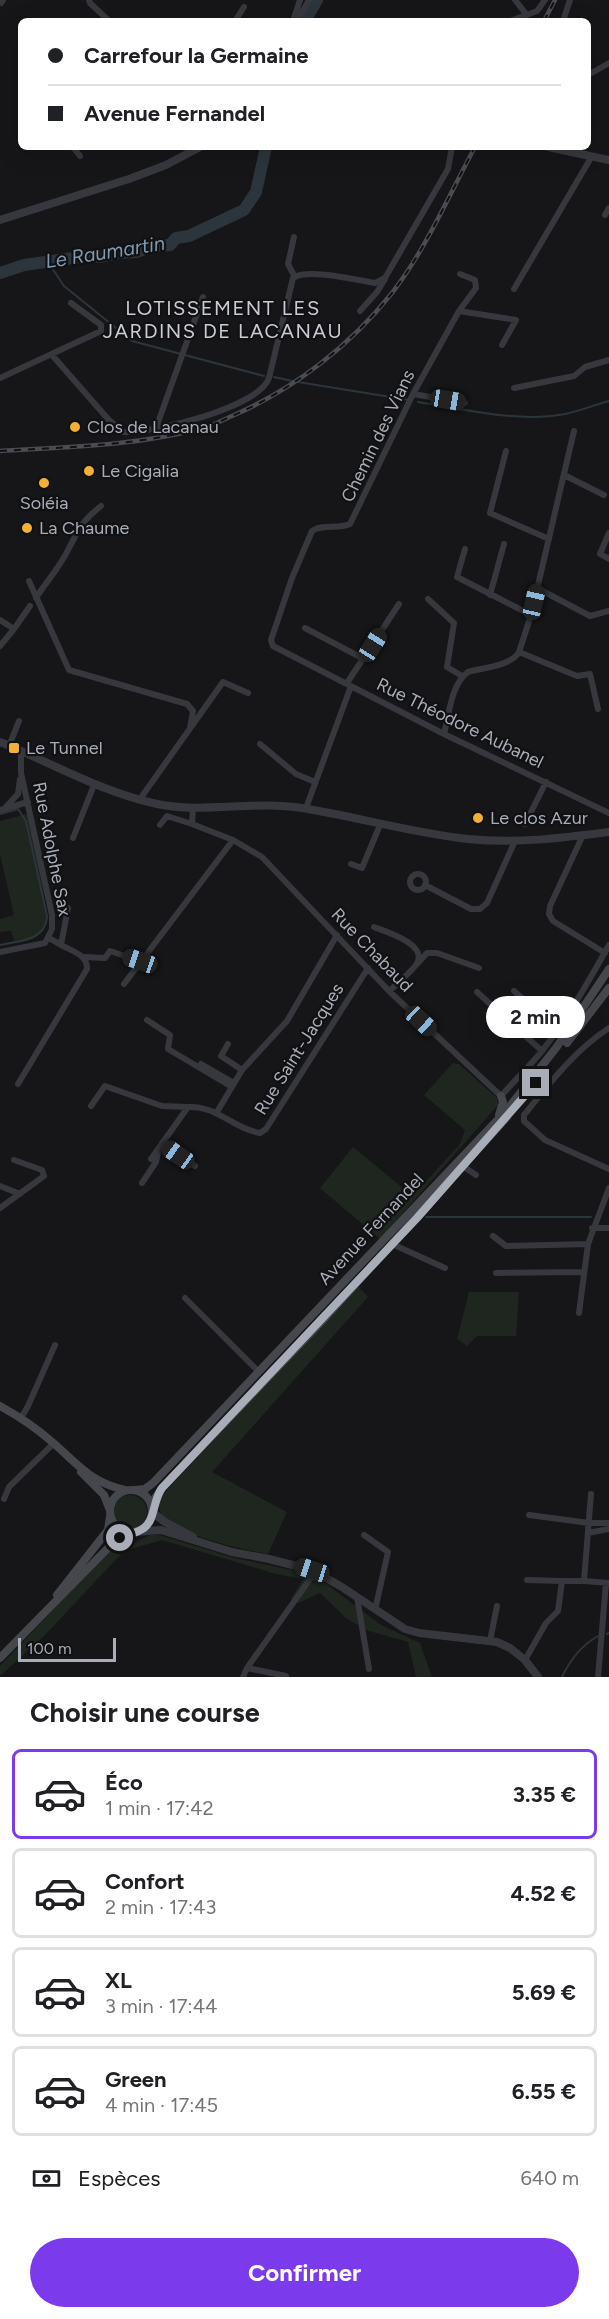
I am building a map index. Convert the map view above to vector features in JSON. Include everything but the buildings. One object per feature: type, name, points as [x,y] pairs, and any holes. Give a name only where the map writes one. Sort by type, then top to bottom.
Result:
[{"type":"main road","name":"Avenue Fernandel","points":[[135,1490],[145,1489],[153,1483],[494,1124],[556,1048],[609,969]]},
{"type":"main road","name":"Avenue Fernandel","points":[[152,1510],[155,1498],[162,1488],[464,1167],[525,1097],[566,1043],[609,980]]},
{"type":"main road","points":[[566,1043],[609,988]]},
{"type":"main road","points":[[494,1124],[502,1106],[501,1096]]},
{"type":"main road","points":[[0,1406],[21,1418],[54,1443],[78,1467],[106,1486],[135,1490],[147,1497],[152,1510],[147,1525],[112,1544],[0,1658]]},
{"type":"main road","points":[[78,1467],[86,1479],[104,1495],[112,1522],[120,1530],[134,1533]]},
{"type":"main road","points":[[30,1628],[102,1539],[108,1530],[114,1497],[125,1490]]},
{"type":"street","points":[[89,0],[106,18]]},
{"type":"street","points":[[296,18],[300,0]]},
{"type":"street","points":[[297,18],[309,0]]},
{"type":"street","points":[[515,0],[526,14]]},
{"type":"street","points":[[517,18],[537,11],[545,0]]},
{"type":"street","points":[[564,18],[570,0]]},
{"type":"street","points":[[237,18],[244,7]]},
{"type":"street","points":[[591,73],[609,63]]},
{"type":"street","points":[[75,150],[80,156]]},
{"type":"street","points":[[0,220],[120,182],[166,165],[194,150]]},
{"type":"street","points":[[360,311],[377,292],[448,169],[451,150]]},
{"type":"street","points":[[583,150],[592,156],[609,160]]},
{"type":"street","points":[[514,289],[592,156]]},
{"type":"street","points":[[605,216],[609,208]]},
{"type":"street","points":[[294,237],[288,264],[295,277]]},
{"type":"street","points":[[52,355],[108,419],[123,432],[177,424],[232,405],[266,386],[291,283],[295,277],[310,274],[375,283],[385,278]]},
{"type":"street","name":"Chemin des Vians","points":[[349,684],[273,646],[271,639],[292,578],[312,531],[318,527],[342,528],[350,524],[413,394],[459,311],[476,288],[477,284],[474,280],[460,274]]},
{"type":"street","points":[[156,428],[203,297]]},
{"type":"street","points":[[0,378],[101,331],[101,325],[71,303]]},
{"type":"street","points":[[459,311],[516,320],[502,345]]},
{"type":"street","points":[[514,388],[574,376],[585,367],[609,360]]},
{"type":"street","points":[[413,394],[465,403]]},
{"type":"street","points":[[444,734],[455,689],[462,676],[468,672],[510,661],[519,652],[531,615],[574,431]]},
{"type":"street","points":[[506,451],[490,513],[549,539]]},
{"type":"street","points":[[564,475],[604,495]]},
{"type":"street","points":[[0,646],[68,550],[76,532],[101,506]]},
{"type":"street","points":[[609,533],[600,554],[609,559]]},
{"type":"street","points":[[490,595],[504,544]]},
{"type":"street","points":[[465,549],[457,577],[531,615]]},
{"type":"street","points":[[29,581],[33,601],[69,670],[187,704],[193,711],[190,728]]},
{"type":"street","points":[[537,588],[590,616],[609,611]]},
{"type":"street","points":[[428,600],[454,623],[447,667],[462,676]]},
{"type":"street","points":[[349,684],[399,604]]},
{"type":"street","points":[[0,620],[14,628]]},
{"type":"street","points":[[305,628],[364,659]]},
{"type":"street","points":[[519,652],[577,676],[590,674],[598,710]]},
{"type":"street","points":[[140,799],[223,682],[248,693]]},
{"type":"street","name":"Rue Théodore Aubanel","points":[[306,808],[349,684],[444,734],[609,813]]},
{"type":"street","points":[[9,746],[19,721]]},
{"type":"street","points":[[0,742],[94,785],[158,804],[193,808],[236,806],[306,808],[380,825],[469,839],[515,842],[609,832]]},
{"type":"street","points":[[260,744],[296,774],[315,783]]},
{"type":"street","name":"Rue Adolphe Sax","points":[[21,751],[21,773],[52,915],[52,929],[49,938],[61,945],[68,908]]},
{"type":"street","points":[[2,809],[18,794],[21,773]]},
{"type":"street","points":[[525,825],[546,782]]},
{"type":"street","points":[[73,838],[94,785]]},
{"type":"street","points":[[18,794],[27,799]]},
{"type":"street","points":[[2,809],[27,799]]},
{"type":"street","points":[[192,824],[193,808]]},
{"type":"street","name":"Rue Chabaud","points":[[160,825],[166,816],[192,824],[233,840],[262,857],[389,991],[501,1096]]},
{"type":"street","points":[[351,864],[362,868],[380,825]]},
{"type":"street","points":[[583,835],[550,906],[549,914],[553,921],[605,953]]},
{"type":"street","points":[[124,984],[233,840]]},
{"type":"street","points":[[425,885],[471,909],[480,909],[487,903],[515,842]]},
{"type":"street","points":[[374,927],[416,948],[419,955],[417,964]]},
{"type":"street","points":[[91,1106],[105,1086],[162,1106],[200,1106],[217,1112],[242,1070],[287,1021],[337,935]]},
{"type":"street","points":[[0,952],[37,946],[49,938]]},
{"type":"street","points":[[61,945],[84,957],[105,958],[110,951],[140,961]]},
{"type":"street","points":[[501,1096],[558,1030],[609,945]]},
{"type":"street","points":[[389,991],[427,953],[437,953],[479,968]]},
{"type":"street","points":[[18,1084],[87,969],[84,957]]},
{"type":"street","name":"Rue Saint-Jacques","points":[[217,1112],[251,1132],[260,1133],[266,1129],[368,968]]},
{"type":"street","points":[[514,991],[558,1030]]},
{"type":"street","points":[[477,992],[542,1051]]},
{"type":"street","points":[[147,1020],[170,1035],[168,1050],[233,1085]]},
{"type":"street","points":[[608,1030],[583,1046],[565,1065],[524,1115],[524,1121],[545,1140],[609,1169]]},
{"type":"street","points":[[228,1044],[221,1056],[242,1070]]},
{"type":"street","points":[[198,1062],[233,1085]]},
{"type":"street","points":[[151,1159],[188,1107]]},
{"type":"street","points":[[160,1146],[195,1166]]},
{"type":"street","points":[[142,1183],[156,1162],[160,1146]]},
{"type":"street","points":[[0,1208],[40,1180],[44,1172],[14,1160]]},
{"type":"street","points":[[464,1167],[476,1176]]},
{"type":"street","points":[[0,1186],[20,1194]]},
{"type":"street","points":[[579,1314],[588,1244],[592,1228],[609,1188]]},
{"type":"street","points":[[592,1228],[609,1228]]},
{"type":"street","points":[[493,1236],[506,1246],[588,1244]]},
{"type":"street","points":[[392,1244],[445,1268]]},
{"type":"street","points":[[496,1273],[584,1272]]},
{"type":"street","points":[[185,1298],[259,1372]]},
{"type":"street","points":[[21,1418],[55,1345]]},
{"type":"street","points":[[4,1499],[9,1487],[54,1443]]},
{"type":"street","points":[[584,1581],[591,1494]]},
{"type":"street","points":[[152,1510],[165,1522],[208,1545]]},
{"type":"street","points":[[530,1515],[589,1523],[609,1523]]},
{"type":"street","points":[[588,1533],[609,1529]]},
{"type":"street","points":[[134,1533],[161,1530],[208,1545],[299,1566],[315,1572],[405,1629],[419,1633],[490,1641],[510,1648],[525,1660],[538,1677]]},
{"type":"street","points":[[364,1535],[388,1552],[375,1610]]},
{"type":"street","points":[[243,1677],[315,1572]]},
{"type":"street","points":[[527,1580],[608,1583],[606,1637],[598,1677]]},
{"type":"street","points":[[525,1660],[546,1623],[558,1611],[562,1581]]},
{"type":"street","points":[[357,1597],[369,1669]]},
{"type":"street","points":[[490,1641],[497,1606]]},
{"type":"street","points":[[247,1668],[286,1676]]},
{"type":"shaded area","points":[[30,813],[47,914],[43,927],[37,935],[15,943],[11,931],[0,932],[0,919],[14,915],[0,854],[0,821]]},
{"type":"shaded area","points":[[453,1063],[459,1064],[497,1098],[498,1105],[380,1239],[320,1188],[353,1147],[409,1193],[418,1190],[460,1144],[465,1130],[424,1095]]},
{"type":"shaded area","points":[[358,1286],[368,1297],[212,1472],[287,1512],[268,1554],[209,1540],[178,1527],[167,1519],[159,1508],[164,1493]]},
{"type":"shaded area","points":[[469,1292],[519,1292],[516,1336],[477,1336],[467,1346],[457,1339]]},
{"type":"shaded area","points":[[130,1495],[142,1500],[147,1512],[142,1524],[130,1529],[118,1524],[113,1512],[118,1500]]},
{"type":"shaded area","points":[[150,1535],[159,1535],[235,1558],[301,1572],[325,1583],[381,1625],[420,1643],[432,1677],[416,1677],[408,1642],[369,1631],[347,1619],[320,1593],[298,1603],[291,1599],[303,1579],[276,1574],[162,1540],[124,1551],[44,1636],[0,1676],[0,1666],[111,1549],[118,1544],[136,1542]]},
{"type":"waterway","name":"Le Raumartin","points":[[307,18],[317,0]]},
{"type":"waterway","name":"Le Raumartin","points":[[0,273],[24,265],[137,252],[153,246],[170,245],[176,238],[189,236],[244,210],[256,192],[265,150]]},
{"type":"waterway","points":[[48,262],[64,286],[132,341],[264,376]]},
{"type":"waterway","points":[[274,377],[292,381]]},
{"type":"waterway","points":[[298,382],[409,400]]},
{"type":"waterway","points":[[418,402],[491,414],[528,417],[565,414],[609,401]]},
{"type":"waterway","points":[[0,814],[18,809],[26,821],[47,916],[42,931],[37,935],[23,941],[0,945]]},
{"type":"waterway","points":[[426,1217],[591,1217]]},
{"type":"waterway","points":[[562,1677],[577,1654],[598,1636]]},
{"type":"railway","points":[[546,18],[555,0]]},
{"type":"railway","points":[[0,451],[76,447],[178,434],[214,424],[277,393],[339,348],[358,331],[392,293],[426,240],[473,150]]},
{"type":"place","name":"Clos de Lacanau","points":[[75,427]]},
{"type":"place","name":"Le Cigalia","points":[[89,471]]},
{"type":"place","name":"Soléia","points":[[44,483]]},
{"type":"place","name":"La Chaume","points":[[27,528]]},
{"type":"place","name":"Le Tunnel","points":[[14,748]]},
{"type":"place","name":"Le clos Azur","points":[[478,818]]},
{"type":"district","name":"LOTISSEMENT LES JARDINS DE LACANAU","points":[[223,320]]},
{"type":"route","points":[[120,1538],[142,1530],[147,1525],[151,1519],[155,1498],[162,1488],[417,1218],[536,1083]]}]
